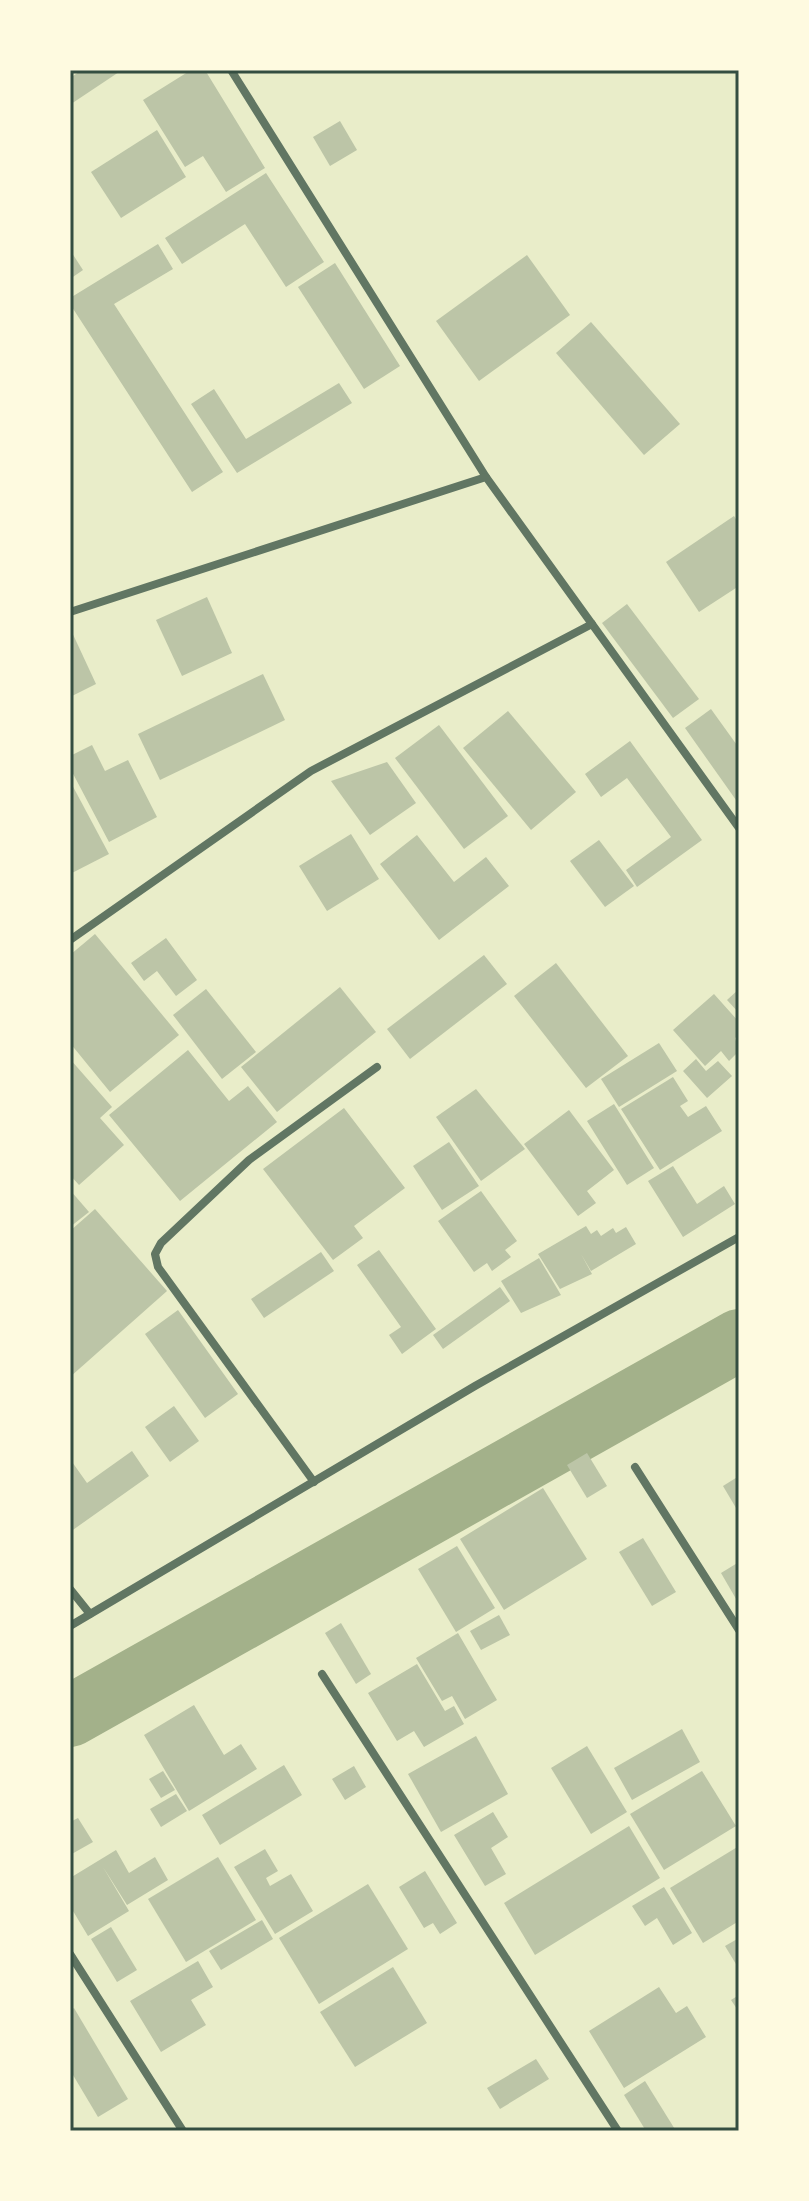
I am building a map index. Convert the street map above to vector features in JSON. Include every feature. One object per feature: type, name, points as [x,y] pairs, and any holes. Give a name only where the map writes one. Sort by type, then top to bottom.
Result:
[{"type":"street","points":[[231,70],[486,477],[739,828]]},
{"type":"street","points":[[70,612],[486,477]]},
{"type":"street","points":[[70,940],[311,771],[592,624]]},
{"type":"street","points":[[314,1482],[158,1267],[155,1254],[161,1243],[249,1160],[377,1067]]},
{"type":"street","points":[[70,1626],[739,1237]]},
{"type":"street","points":[[635,1467],[739,1630]]},
{"type":"street","points":[[70,1589],[90,1614]]},
{"type":"street","points":[[322,1674],[618,2131]]},
{"type":"street","points":[[70,1954],[183,2131]]},
{"type":"building","points":[[82,70],[122,70],[71,104],[70,78]]},
{"type":"building","points":[[191,70],[205,70],[265,168],[226,192],[203,156],[185,167],[143,100]]},
{"type":"building","points":[[340,121],[357,150],[330,166],[313,137]]},
{"type":"building","points":[[157,130],[186,177],[121,218],[91,172]]},
{"type":"building","points":[[266,173],[324,262],[286,287],[245,224],[182,264],[165,238]]},
{"type":"building","points":[[158,244],[173,269],[114,304],[223,472],[192,492],[70,304],[70,298]]},
{"type":"building","points":[[70,250],[83,270],[70,279]]},
{"type":"building","points":[[527,255],[570,315],[479,381],[436,321]]},
{"type":"building","points":[[335,263],[400,366],[364,389],[298,287]]},
{"type":"building","points":[[591,322],[680,424],[644,455],[556,353]]},
{"type":"building","points":[[339,383],[352,403],[237,473],[191,404],[214,389],[246,439]]},
{"type":"building","points":[[734,516],[739,524],[739,586],[699,612],[666,562]]},
{"type":"building","points":[[207,597],[232,653],[182,676],[156,620]]},
{"type":"building","points":[[627,604],[699,699],[673,718],[602,623]]},
{"type":"building","points":[[70,628],[96,684],[70,697]]},
{"type":"building","points":[[263,674],[285,720],[160,780],[138,734]]},
{"type":"building","points":[[711,709],[739,748],[739,798],[736,800],[685,728]]},
{"type":"building","points":[[508,711],[576,792],[531,830],[463,748]]},
{"type":"building","points":[[439,725],[508,816],[464,849],[395,758]]},
{"type":"building","points":[[630,741],[702,840],[637,887],[626,870],[671,837],[627,778],[601,797],[585,774]]},
{"type":"building","points":[[92,745],[105,771],[128,760],[157,817],[109,842],[70,768],[70,756]]},
{"type":"building","points":[[387,762],[416,803],[370,835],[331,781]]},
{"type":"building","points":[[70,781],[109,854],[70,874]]},
{"type":"building","points":[[351,834],[379,879],[327,911],[299,866]]},
{"type":"building","points":[[417,835],[454,882],[486,857],[509,886],[439,940],[380,864]]},
{"type":"building","points":[[599,840],[634,886],[605,907],[570,861]]},
{"type":"building","points":[[95,934],[179,1035],[110,1092],[70,1043],[70,955]]},
{"type":"building","points":[[166,938],[197,980],[176,996],[157,971],[144,981],[131,963]]},
{"type":"building","points":[[484,955],[507,984],[410,1059],[387,1029]]},
{"type":"building","points":[[556,963],[628,1056],[586,1088],[514,996]]},
{"type":"building","points":[[340,987],[376,1032],[277,1112],[241,1067]]},
{"type":"building","points":[[206,989],[256,1052],[222,1079],[173,1015]]},
{"type":"building","points":[[739,989],[739,1013],[727,1000]]},
{"type":"building","points":[[714,994],[739,1022],[739,1035],[735,1038],[739,1051],[729,1061],[721,1051],[705,1066],[673,1030]]},
{"type":"building","points":[[659,1043],[677,1071],[619,1107],[601,1079]]},
{"type":"building","points":[[188,1050],[229,1101],[248,1086],[277,1122],[180,1201],[109,1115]]},
{"type":"building","points":[[70,1059],[112,1107],[100,1118],[124,1145],[79,1185],[70,1175]]},
{"type":"building","points":[[696,1059],[706,1071],[718,1061],[732,1076],[707,1098],[683,1071]]},
{"type":"building","points":[[673,1077],[688,1101],[680,1106],[688,1117],[706,1106],[722,1131],[660,1170],[621,1109]]},
{"type":"building","points":[[476,1089],[525,1149],[481,1181],[436,1117]]},
{"type":"building","points":[[614,1104],[654,1168],[627,1185],[587,1121]]},
{"type":"building","points":[[344,1108],[405,1188],[354,1226],[363,1238],[333,1260],[263,1169]]},
{"type":"building","points":[[569,1110],[614,1170],[587,1191],[596,1203],[578,1216],[524,1144]]},
{"type":"building","points":[[449,1142],[479,1186],[442,1210],[413,1166]]},
{"type":"building","points":[[673,1166],[697,1204],[724,1186],[735,1204],[683,1237],[648,1181]]},
{"type":"building","points":[[70,1190],[89,1212],[70,1227]]},
{"type":"building","points":[[481,1191],[517,1241],[505,1250],[511,1257],[492,1271],[487,1263],[474,1272],[438,1221]]},
{"type":"building","points":[[95,1209],[167,1291],[70,1377],[70,1231]]},
{"type":"building","points":[[586,1226],[591,1234],[597,1230],[601,1236],[613,1228],[616,1233],[626,1227],[636,1244],[591,1271],[581,1254],[592,1274],[560,1289],[538,1254]]},
{"type":"building","points":[[379,1250],[436,1329],[402,1354],[389,1335],[401,1327],[357,1265]]},
{"type":"building","points":[[321,1252],[334,1271],[264,1318],[251,1299]]},
{"type":"building","points":[[539,1258],[561,1295],[521,1313],[501,1281]]},
{"type":"building","points":[[500,1287],[510,1301],[443,1349],[433,1335]]},
{"type":"building","points":[[178,1310],[238,1394],[205,1418],[145,1334]]},
{"type":"building","points":[[174,1406],[199,1441],[170,1462],[145,1427]]},
{"type":"building","points":[[132,1451],[149,1476],[70,1532],[70,1459],[87,1483]]},
{"type":"building","points":[[587,1453],[607,1486],[587,1498],[567,1465]]},
{"type":"building","points":[[739,1476],[739,1513],[723,1486]]},
{"type":"building","points":[[543,1488],[587,1559],[504,1610],[460,1539]]},
{"type":"building","points":[[643,1538],[676,1592],[652,1606],[619,1552]]},
{"type":"building","points":[[457,1546],[495,1608],[456,1632],[418,1569]]},
{"type":"building","points":[[739,1562],[739,1604],[721,1573]]},
{"type":"building","points":[[499,1615],[510,1635],[481,1650],[470,1631]]},
{"type":"building","points":[[341,1623],[371,1674],[356,1684],[325,1633]]},
{"type":"building","points":[[458,1633],[497,1700],[465,1719],[452,1696],[442,1701],[416,1658]]},
{"type":"building","points":[[417,1664],[445,1711],[454,1706],[464,1724],[424,1747],[414,1731],[397,1741],[368,1693]]},
{"type":"building","points":[[194,1705],[224,1755],[241,1744],[257,1769],[189,1811],[144,1735]]},
{"type":"building","points":[[682,1729],[700,1762],[632,1800],[614,1768]]},
{"type":"building","points":[[476,1736],[508,1794],[441,1832],[408,1774]]},
{"type":"building","points":[[587,1746],[627,1812],[591,1834],[551,1768]]},
{"type":"building","points":[[284,1765],[302,1795],[220,1845],[202,1815]]},
{"type":"building","points":[[354,1766],[366,1787],[345,1800],[332,1779]]},
{"type":"building","points":[[163,1771],[175,1790],[161,1798],[149,1779]]},
{"type":"building","points":[[702,1771],[736,1826],[664,1870],[630,1814]]},
{"type":"building","points":[[176,1794],[187,1811],[161,1827],[150,1809]]},
{"type":"building","points":[[493,1812],[508,1837],[491,1848],[506,1874],[485,1886],[454,1835]]},
{"type":"building","points":[[78,1818],[93,1842],[70,1855],[70,1822]]},
{"type":"building","points":[[629,1826],[660,1878],[535,1955],[504,1903]]},
{"type":"building","points":[[739,1846],[739,1921],[703,1943],[670,1888]]},
{"type":"building","points":[[265,1849],[278,1871],[266,1878],[270,1886],[291,1874],[313,1911],[275,1934],[234,1867]]},
{"type":"building","points":[[116,1850],[129,1873],[155,1857],[168,1880],[127,1905],[103,1867],[129,1911],[88,1936],[70,1906],[70,1878]]},
{"type":"building","points":[[218,1857],[256,1920],[186,1962],[148,1899]]},
{"type":"building","points":[[425,1871],[457,1923],[440,1934],[433,1923],[424,1928],[399,1887]]},
{"type":"building","points":[[368,1884],[408,1949],[319,2004],[279,1938]]},
{"type":"building","points":[[664,1887],[692,1933],[673,1945],[657,1918],[645,1926],[632,1906]]},
{"type":"building","points":[[262,1920],[273,1939],[221,1970],[209,1951]]},
{"type":"building","points":[[111,1927],[137,1970],[117,1982],[91,1939]]},
{"type":"building","points":[[739,1938],[739,1969],[725,1946]]},
{"type":"building","points":[[198,1961],[213,1987],[191,2000],[206,2025],[161,2052],[130,2001]]},
{"type":"building","points":[[393,1967],[427,2023],[355,2067],[320,2012]]},
{"type":"building","points":[[659,1987],[676,2013],[687,2006],[706,2037],[624,2088],[589,2031]]},
{"type":"building","points":[[739,1995],[739,2012],[731,2000]]},
{"type":"building","points":[[74,2008],[128,2099],[98,2117],[70,2070],[70,2011]]},
{"type":"building","points":[[536,2059],[549,2079],[500,2109],[487,2088]]},
{"type":"building","points":[[645,2081],[676,2131],[646,2131],[624,2095]]},
{"type":"waterway","points":[[70,1716],[739,1340]]}]
